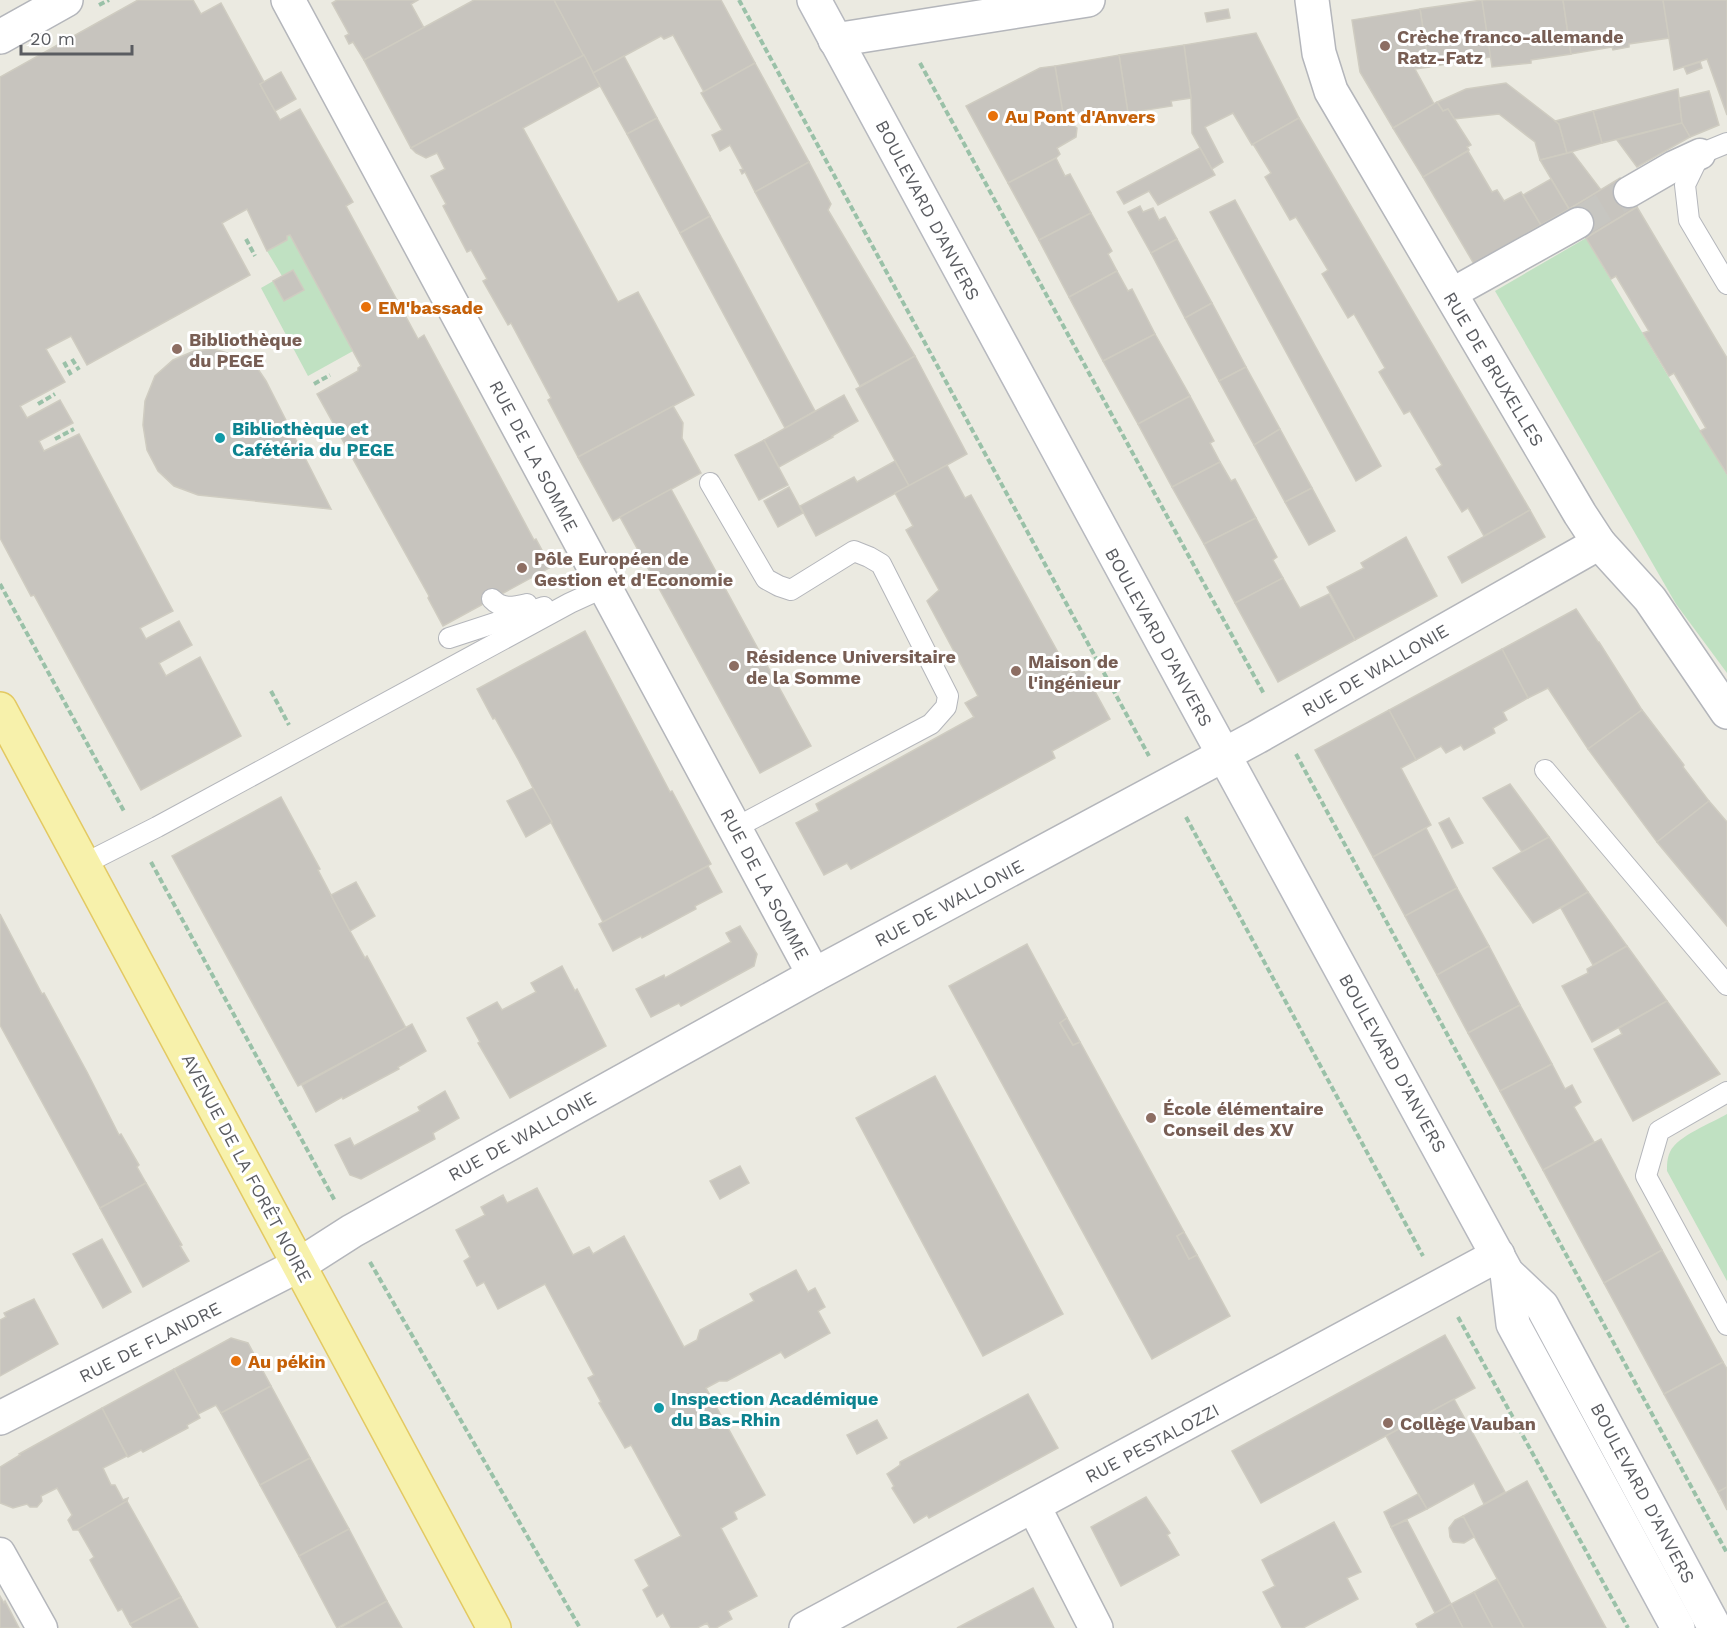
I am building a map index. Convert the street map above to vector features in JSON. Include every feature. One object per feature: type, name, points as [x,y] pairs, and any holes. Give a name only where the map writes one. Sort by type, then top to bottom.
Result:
[{"type":"main road","name":"AVENUE DE LA FORÊT NOIRE","points":[[0,709],[494,1628]]},
{"type":"street","points":[[0,37],[66,0]]},
{"type":"street","name":"RUE DE LA SOMME","points":[[288,0],[814,975]]},
{"type":"street","name":"BOULEVARD D'ANVERS","points":[[814,0],[1503,1264],[1542,1306],[1715,1628]]},
{"type":"street","points":[[836,40],[1088,0]]},
{"type":"street","name":"RUE DE BRUXELLES","points":[[1312,0],[1319,53],[1331,91],[1599,543],[1650,599],[1727,712]]},
{"type":"street","points":[[1629,192],[1700,154]]},
{"type":"street","points":[[1465,286],[1578,223]]},
{"type":"street","name":"RUE DE WALLONIE","points":[[299,1265],[352,1231],[814,975],[1224,755],[1599,543]]},
{"type":"street","name":"BOULEVARD D'ANVERS","points":[[1503,1264],[1513,1324],[1678,1628]]},
{"type":"street","name":"RUE PESTALOZZI","points":[[806,1628],[1503,1264]]},
{"type":"street","name":"RUE DE FLANDRE","points":[[0,1418],[299,1265]]},
{"type":"street","points":[[1034,1507],[1096,1628]]},
{"type":"street","points":[[0,1553],[42,1628]]},
{"type":"lane","points":[[1727,143],[1700,154],[1685,185],[1689,220],[1727,285]]},
{"type":"lane","points":[[710,483],[766,579],[779,586],[791,590],[854,551],[881,564],[948,696],[946,707],[931,724],[735,828]]},
{"type":"lane","points":[[84,864],[570,603],[605,587]]},
{"type":"lane","points":[[492,599],[505,607],[527,604],[548,606]]},
{"type":"lane","points":[[449,638],[548,606],[570,603]]},
{"type":"lane","points":[[1545,770],[1727,985]]},
{"type":"lane","points":[[1727,1092],[1659,1131],[1646,1176],[1727,1325]]},
{"type":"path","points":[[925,71],[1265,697]]},
{"type":"path","points":[[246,239],[255,256]]},
{"type":"path","points":[[72,359],[79,370]]},
{"type":"path","points":[[64,362],[71,375]]},
{"type":"path","points":[[314,384],[330,375]]},
{"type":"path","points":[[38,404],[56,394]]},
{"type":"path","points":[[56,439],[74,429]]},
{"type":"path","points":[[0,584],[352,1231],[580,1628]]},
{"type":"path","points":[[271,691],[290,726]]},
{"type":"path","points":[[1291,745],[1727,1553]]},
{"type":"green space","points":[[290,235],[353,351],[308,376],[261,288],[282,276],[267,251],[287,240],[287,236]]},
{"type":"green space","points":[[1586,238],[1727,475],[1727,673],[1676,604],[1495,291]]},
{"type":"green space","points":[[1727,1114],[1727,1281],[1667,1171],[1667,1164],[1674,1146],[1687,1135]]},
{"type":"building","name":"Pôle Européen de Gestion et d'Economie","points":[[138,0],[193,0],[201,14],[221,3],[264,82],[260,84],[280,120],[300,109],[353,202],[346,206],[418,339],[424,335],[534,540],[536,539],[551,567],[443,626],[429,596],[317,394],[358,371],[361,366],[290,235],[287,236],[287,240],[267,251],[247,209],[222,223],[250,275],[87,365],[71,336],[46,349],[65,382],[20,406],[27,418],[60,400],[73,423],[39,441],[44,451],[79,434],[173,611],[140,628],[146,639],[179,621],[192,645],[159,663],[166,676],[200,657],[241,736],[141,790],[34,595],[31,596],[0,538],[0,77]]},
{"type":"building","points":[[337,0],[418,0],[411,4],[424,28],[364,60],[353,42],[349,44],[345,36],[349,34],[332,3]]},
{"type":"building","points":[[474,0],[554,0],[584,55],[411,148],[364,60]]},
{"type":"building","points":[[554,0],[721,0],[755,63],[704,92],[673,35],[664,39],[661,36],[593,73]]},
{"type":"building","points":[[1482,0],[1491,57],[1429,67],[1420,9]]},
{"type":"building","points":[[1482,0],[1563,0],[1571,54],[1531,60],[1531,63],[1492,67]]},
{"type":"building","points":[[1563,0],[1663,0],[1669,38],[1629,44],[1629,47],[1613,50],[1612,47],[1571,54]]},
{"type":"building","points":[[1663,0],[1727,0],[1727,115],[1707,59],[1674,70]]},
{"type":"building","points":[[1228,9],[1230,18],[1207,22],[1205,13]]},
{"type":"building","points":[[1420,9],[1429,67],[1415,69],[1434,104],[1393,128],[1360,72],[1352,20]]},
{"type":"building","points":[[1256,33],[1299,118],[1252,145],[1233,113],[1205,127],[1223,162],[1212,169],[1192,133],[1191,98],[1184,45]]},
{"type":"building","points":[[1184,45],[1191,98],[1171,101],[1172,106],[1128,113],[1119,55]]},
{"type":"building","points":[[584,55],[600,86],[523,128],[618,302],[638,292],[694,395],[578,457],[548,400],[551,398],[511,323],[508,325],[483,281],[487,279],[471,250],[467,252],[443,206],[446,204],[431,176],[445,169],[437,153],[426,158],[411,148]]},
{"type":"building","points":[[1119,55],[1128,113],[1086,121],[1084,115],[1063,118],[1055,66]]},
{"type":"building","points":[[624,56],[657,118],[627,134],[593,73]]},
{"type":"building","points":[[1700,62],[1702,68],[1687,74],[1684,67]]},
{"type":"building","points":[[755,63],[809,162],[755,192],[745,172],[742,174],[740,170],[743,169],[730,145],[720,151],[712,135],[722,130],[701,93]]},
{"type":"building","points":[[1055,66],[1064,119],[1077,128],[1076,137],[1057,148],[1060,154],[1056,158],[1008,183],[966,106],[1040,68]]},
{"type":"building","points":[[281,72],[296,99],[275,111],[260,84]]},
{"type":"building","points":[[1506,83],[1559,124],[1567,153],[1540,160],[1535,142],[1499,114],[1454,119],[1448,109],[1443,111],[1437,102],[1466,89]]},
{"type":"building","points":[[1678,89],[1682,123],[1602,143],[1593,111]]},
{"type":"building","points":[[1709,91],[1719,125],[1690,137],[1682,123],[1679,98]]},
{"type":"building","points":[[1437,102],[1443,111],[1448,109],[1471,145],[1467,147],[1469,150],[1423,177],[1393,128]]},
{"type":"building","points":[[1593,111],[1602,143],[1567,153],[1559,124],[1555,121]]},
{"type":"building","points":[[657,118],[710,216],[680,233],[627,134]]},
{"type":"building","points":[[1299,118],[1530,510],[1484,536],[1468,508],[1462,512],[1436,469],[1442,465],[1410,411],[1404,414],[1379,372],[1385,368],[1354,314],[1348,318],[1322,274],[1328,270],[1296,217],[1290,220],[1265,177],[1271,173],[1253,144]]},
{"type":"building","points":[[1682,123],[1690,137],[1637,167],[1617,140]]},
{"type":"building","points":[[1200,148],[1215,175],[1158,205],[1149,191],[1124,204],[1117,192]]},
{"type":"building","points":[[1468,151],[1492,192],[1497,190],[1504,201],[1521,192],[1541,225],[1474,264],[1423,177]]},
{"type":"building","points":[[1572,152],[1601,190],[1569,209],[1540,160]]},
{"type":"building","points":[[1056,158],[1065,176],[1070,174],[1091,213],[1039,240],[1008,183]]},
{"type":"building","points":[[809,162],[831,204],[828,210],[915,356],[860,386],[755,192]]},
{"type":"building","points":[[1620,178],[1637,207],[1586,238],[1569,209]]},
{"type":"building","points":[[1551,179],[1569,209],[1541,225],[1523,195]]},
{"type":"building","points":[[1235,200],[1381,466],[1356,481],[1210,212]]},
{"type":"building","points":[[1140,206],[1143,212],[1153,208],[1159,220],[1165,217],[1177,239],[1151,253],[1128,212]]},
{"type":"building","points":[[1637,207],[1727,358],[1727,474],[1700,431],[1706,428],[1674,373],[1669,376],[1643,333],[1649,331],[1616,276],[1611,279],[1586,238]]},
{"type":"building","points":[[1091,213],[1112,251],[1108,254],[1117,271],[1069,297],[1039,240]]},
{"type":"building","points":[[710,216],[815,411],[785,428],[680,233]]},
{"type":"building","points":[[1177,239],[1212,303],[1185,318],[1151,253]]},
{"type":"building","points":[[293,270],[304,290],[284,301],[273,281]]},
{"type":"building","points":[[1117,271],[1128,291],[1132,289],[1155,334],[1103,361],[1069,297]]},
{"type":"building","points":[[1212,303],[1246,367],[1219,381],[1185,318]]},
{"type":"building","points":[[1155,334],[1190,396],[1138,424],[1103,361]]},
{"type":"building","name":"Bibliothèque et Cafétéria du PEGE","points":[[213,349],[235,355],[256,366],[266,381],[331,509],[198,495],[174,486],[158,471],[147,450],[143,425],[145,401],[155,376],[173,360],[194,351]]},
{"type":"building","points":[[915,356],[967,454],[909,486],[856,389]]},
{"type":"building","points":[[1246,367],[1280,429],[1254,445],[1219,381]]},
{"type":"building","points":[[844,395],[858,421],[779,467],[764,440]]},
{"type":"building","points":[[1190,396],[1214,441],[1210,443],[1220,462],[1172,487],[1138,424]]},
{"type":"building","points":[[673,406],[683,423],[682,438],[701,473],[613,521],[578,457]]},
{"type":"building","points":[[1280,429],[1312,488],[1285,502],[1254,445]]},
{"type":"building","points":[[764,440],[788,485],[759,500],[735,455]]},
{"type":"building","points":[[895,461],[909,486],[816,536],[800,506],[854,477],[857,482]]},
{"type":"building","points":[[1220,462],[1231,481],[1235,479],[1256,518],[1204,544],[1172,487]]},
{"type":"building","name":"Maison de l'ingénieur","points":[[947,465],[965,498],[971,495],[1070,674],[1082,668],[1110,719],[1052,751],[1055,758],[851,869],[847,863],[824,875],[796,823],[819,811],[816,804],[974,717],[965,703],[978,696],[927,601],[939,590],[906,530],[913,526],[895,493]]},
{"type":"building","points":[[789,487],[803,513],[778,527],[764,501]]},
{"type":"building","points":[[1312,488],[1335,531],[1309,545],[1285,502]]},
{"type":"building","name":"Résidence Universitaire de la Somme","points":[[671,489],[811,746],[760,773],[620,517]]},
{"type":"building","points":[[1530,510],[1545,537],[1462,583],[1448,557]]},
{"type":"building","points":[[1256,518],[1277,557],[1273,560],[1283,578],[1235,603],[1204,544]]},
{"type":"building","points":[[1406,537],[1437,596],[1355,640],[1327,587],[1364,568],[1361,563]]},
{"type":"building","points":[[1283,578],[1300,608],[1329,594],[1355,640],[1278,682],[1235,603]]},
{"type":"building","points":[[1576,609],[1642,710],[1588,749],[1548,688],[1528,698],[1502,649]]},
{"type":"building","points":[[585,631],[670,792],[672,791],[711,864],[603,922],[519,761],[477,689]]},
{"type":"building","points":[[1502,649],[1528,698],[1503,712],[1507,720],[1493,728],[1495,733],[1464,750],[1461,745],[1446,753],[1441,746],[1416,760],[1389,710]]},
{"type":"building","points":[[1389,710],[1416,760],[1401,768],[1431,825],[1373,857],[1315,750]]},
{"type":"building","points":[[1642,710],[1709,801],[1657,842],[1588,749]]},
{"type":"building","points":[[1510,784],[1549,837],[1522,852],[1483,798]]},
{"type":"building","points":[[533,788],[552,822],[526,837],[507,801]]},
{"type":"building","points":[[281,797],[350,931],[365,958],[367,956],[406,1028],[298,1086],[172,856]]},
{"type":"building","points":[[1709,801],[1727,822],[1727,926],[1657,842]]},
{"type":"building","points":[[1449,818],[1463,843],[1452,848],[1439,823]]},
{"type":"building","points":[[1426,828],[1457,888],[1405,916],[1373,857]]},
{"type":"building","points":[[1549,837],[1588,892],[1533,923],[1493,868]]},
{"type":"building","points":[[708,866],[722,892],[695,906],[696,909],[613,951],[599,924]]},
{"type":"building","points":[[356,882],[375,916],[350,931],[331,895]]},
{"type":"building","points":[[1457,888],[1489,946],[1437,975],[1405,916]]},
{"type":"building","points":[[1588,892],[1627,946],[1593,965],[1561,908]]},
{"type":"building","points":[[0,914],[119,1135],[121,1134],[139,1165],[137,1167],[146,1183],[100,1208],[0,1025]]},
{"type":"building","points":[[740,926],[757,954],[754,966],[681,1006],[679,1003],[651,1017],[636,989],[664,975],[665,978],[731,942],[726,933]]},
{"type":"building","points":[[1027,944],[1067,1018],[1060,1023],[1073,1045],[1080,1042],[1184,1232],[1177,1236],[1189,1259],[1197,1255],[1230,1316],[1152,1359],[949,986]]},
{"type":"building","points":[[1489,946],[1520,1005],[1468,1033],[1437,975]]},
{"type":"building","points":[[1627,946],[1667,1001],[1592,1042],[1562,986],[1588,973],[1587,969]]},
{"type":"building","points":[[562,966],[575,991],[577,989],[606,1046],[510,1098],[478,1043],[480,1042],[467,1018],[497,1002],[502,1010],[536,992],[531,983]]},
{"type":"building","points":[[1667,1001],[1720,1074],[1633,1121],[1594,1049],[1622,1034],[1619,1028]]},
{"type":"building","points":[[1520,1005],[1552,1064],[1500,1091],[1468,1033]]},
{"type":"building","points":[[1067,1018],[1080,1042],[1073,1045],[1060,1023]]},
{"type":"building","points":[[412,1024],[426,1051],[398,1067],[399,1069],[316,1112],[302,1085]]},
{"type":"building","points":[[1552,1064],[1565,1089],[1572,1085],[1581,1102],[1574,1107],[1594,1142],[1543,1170],[1500,1091]]},
{"type":"building","points":[[935,1076],[1063,1314],[983,1356],[856,1118]]},
{"type":"building","points":[[445,1091],[459,1118],[433,1133],[435,1139],[361,1179],[350,1175],[335,1145],[350,1138],[354,1146],[420,1111],[418,1107]]},
{"type":"building","points":[[1601,1139],[1662,1250],[1604,1283],[1543,1170]]},
{"type":"building","points":[[740,1166],[749,1183],[720,1199],[710,1181]]},
{"type":"building","points":[[146,1183],[189,1261],[143,1287],[100,1208]]},
{"type":"building","name":"Inspection Académique du Bas-Rhin","points":[[537,1188],[573,1255],[589,1247],[593,1254],[624,1236],[684,1347],[697,1340],[700,1330],[754,1301],[750,1294],[796,1270],[808,1292],[815,1288],[825,1307],[818,1311],[830,1333],[785,1358],[781,1352],[727,1381],[719,1381],[706,1388],[765,1495],[734,1512],[737,1519],[721,1528],[757,1596],[728,1611],[732,1619],[716,1628],[710,1628],[707,1623],[697,1628],[671,1628],[663,1613],[657,1617],[643,1590],[649,1586],[635,1560],[681,1536],[631,1445],[625,1448],[599,1403],[601,1402],[588,1378],[594,1375],[545,1284],[498,1309],[484,1282],[477,1286],[464,1261],[470,1257],[456,1230],[485,1215],[481,1207],[503,1195],[507,1203]]},
{"type":"building","points":[[1184,1232],[1197,1255],[1189,1259],[1177,1236]]},
{"type":"building","points":[[102,1239],[131,1292],[103,1308],[73,1254]]},
{"type":"building","points":[[1662,1250],[1723,1362],[1664,1394],[1604,1283]]},
{"type":"building","points":[[34,1299],[58,1344],[0,1376],[0,1320],[6,1317],[4,1313]]},
{"type":"building","points":[[1445,1335],[1475,1388],[1261,1503],[1232,1451]]},
{"type":"building","points":[[231,1338],[248,1343],[271,1386],[221,1413],[216,1405],[198,1414],[174,1369]]},
{"type":"building","points":[[1723,1362],[1727,1369],[1727,1487],[1718,1492],[1664,1394]]},
{"type":"building","points":[[174,1369],[200,1418],[187,1425],[188,1428],[143,1452],[141,1450],[128,1457],[102,1408]]},
{"type":"building","points":[[271,1386],[310,1458],[260,1485],[221,1413]]},
{"type":"building","points":[[1028,1394],[1058,1448],[929,1518],[927,1515],[914,1523],[892,1488],[894,1486],[887,1474],[900,1465],[900,1462]]},
{"type":"building","points":[[1454,1399],[1505,1492],[1484,1504],[1474,1483],[1427,1509],[1386,1436]]},
{"type":"building","points":[[102,1408],[127,1456],[103,1468],[111,1485],[115,1485],[123,1500],[128,1498],[127,1501],[79,1530],[73,1530],[68,1520],[72,1515],[57,1488],[41,1496],[42,1501],[37,1507],[30,1507],[27,1504],[13,1508],[0,1503],[0,1467]]},
{"type":"building","points":[[877,1420],[887,1438],[857,1454],[847,1435]]},
{"type":"building","points":[[310,1458],[349,1529],[299,1556],[260,1485]]},
{"type":"building","points":[[1527,1481],[1606,1628],[1524,1628],[1463,1516]]},
{"type":"building","points":[[1727,1487],[1727,1510],[1718,1492]]},
{"type":"building","points":[[1418,1494],[1427,1509],[1391,1527],[1384,1512]]},
{"type":"building","points":[[1146,1497],[1170,1533],[1167,1535],[1179,1555],[1121,1586],[1091,1527]]},
{"type":"building","points":[[127,1501],[181,1597],[130,1624],[122,1609],[118,1611],[103,1584],[90,1560],[94,1557],[78,1529]]},
{"type":"building","points":[[1463,1516],[1474,1537],[1464,1543],[1453,1542],[1449,1528],[1455,1520]]},
{"type":"building","points":[[1407,1520],[1451,1604],[1435,1613],[1391,1527]]},
{"type":"building","points":[[1334,1522],[1361,1572],[1347,1578],[1358,1599],[1303,1628],[1282,1628],[1263,1592],[1275,1586],[1262,1560]]},
{"type":"building","points":[[349,1529],[387,1601],[337,1628],[299,1556]]},
{"type":"building","points":[[1497,1579],[1524,1628],[1493,1628],[1474,1592]]},
{"type":"building","points":[[1033,1588],[1054,1628],[957,1628],[999,1606]]},
{"type":"building","points":[[1474,1592],[1493,1628],[1463,1628],[1451,1604]]},
{"type":"building","points":[[0,1596],[4,1603],[5,1601],[19,1628],[0,1628]]},
{"type":"building","points":[[181,1597],[198,1628],[133,1628],[130,1624]]},
{"type":"building","points":[[387,1601],[402,1628],[340,1628]]},
{"type":"building","points":[[1451,1604],[1463,1628],[1418,1628],[1416,1624]]},
{"type":"tunnel","points":[[1578,223],[1629,192]]},
{"type":"place","name":"Crèche franco-allemande Ratz-Fatz","points":[[1385,46]]},
{"type":"place","name":"Au Pont d'Anvers","points":[[993,116]]},
{"type":"place","name":"EM'bassade","points":[[366,307]]},
{"type":"place","name":"Bibliothèque du PEGE","points":[[177,349]]},
{"type":"place","name":"Bibliothèque et Cafétéria du PEGE","points":[[220,438]]},
{"type":"place","name":"Pôle Européen de Gestion et d'Economie","points":[[522,568]]},
{"type":"place","name":"Résidence Universitaire de la Somme","points":[[734,666]]},
{"type":"place","name":"Maison de l'ingénieur","points":[[1016,671]]},
{"type":"place","name":"École élémentaire Conseil des XV","points":[[1151,1118]]},
{"type":"place","name":"Au pékin","points":[[236,1361]]},
{"type":"place","name":"Inspection Académique du Bas-Rhin","points":[[659,1408]]},
{"type":"place","name":"Collège Vauban","points":[[1388,1423]]}]
